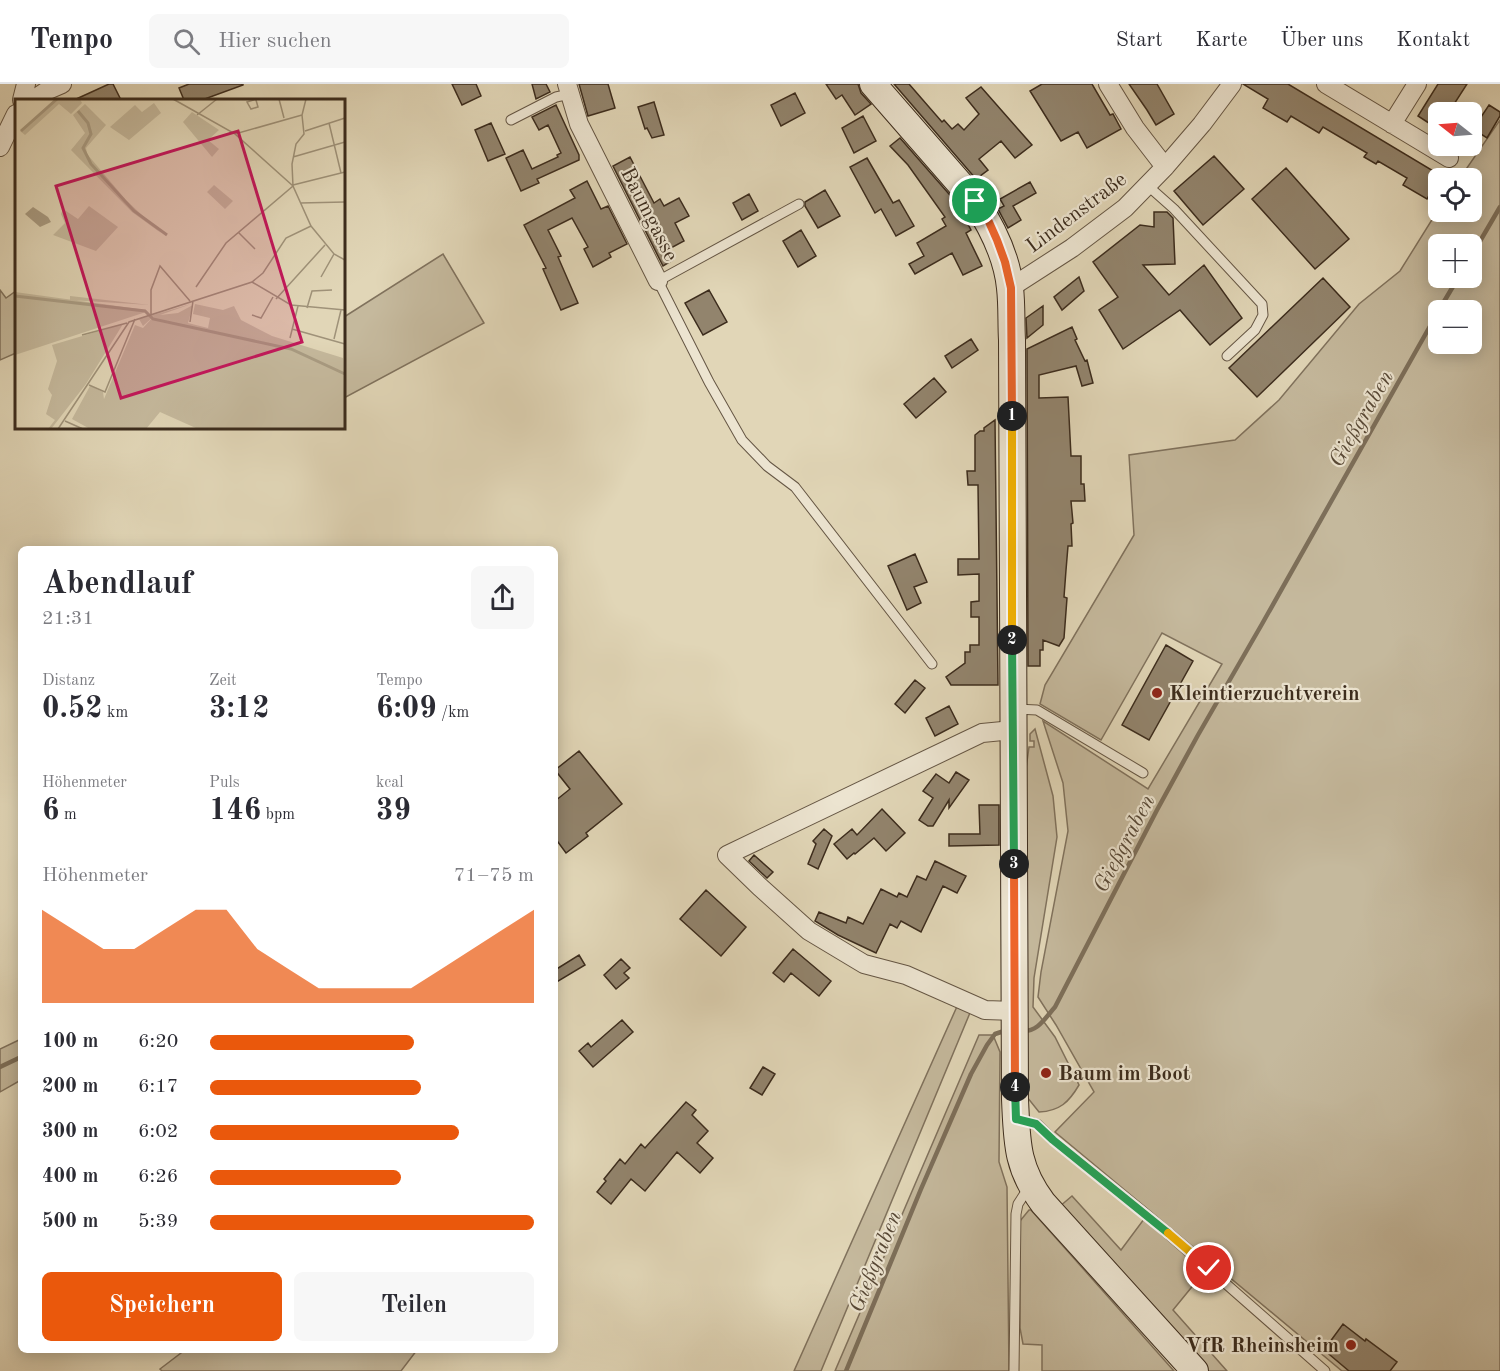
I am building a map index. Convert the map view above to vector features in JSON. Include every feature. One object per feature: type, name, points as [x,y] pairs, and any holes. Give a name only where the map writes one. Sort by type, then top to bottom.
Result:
[{"type":"street","points":[[22,99],[26,84]]},
{"type":"street","points":[[34,99],[62,84]]},
{"type":"street","points":[[873,84],[975,201],[989,222],[1005,262],[1011,288],[1015,1023],[1018,1152],[1031,1185],[1043,1203],[1195,1371]]},
{"type":"street","points":[[1108,84],[1135,128],[1165,167]]},
{"type":"street","name":"Lindenstraße","points":[[1011,288],[1081,242],[1125,208],[1165,167],[1232,84]]},
{"type":"street","points":[[1326,84],[1449,158]]},
{"type":"street","points":[[1392,124],[1417,84]]},
{"type":"street","name":"Baumgasse","points":[[569,89],[579,124],[658,281]]},
{"type":"street","points":[[0,147],[15,116]]},
{"type":"street","points":[[1013,719],[727,855],[809,931],[864,964],[906,975],[1015,1023]]},
{"type":"lane","points":[[512,120],[569,89]]},
{"type":"lane","points":[[1147,185],[1165,200],[1262,304],[1263,315],[1255,330],[1227,356]]},
{"type":"lane","name":"Baumgasse","points":[[658,281],[800,204]]},
{"type":"lane","points":[[658,281],[709,382],[742,440],[766,466],[795,487],[932,664]]},
{"type":"lane","points":[[1013,719],[1036,710],[1143,773]]},
{"type":"lane","points":[[1016,1119],[1036,1124],[1142,1210],[1325,1371]]},
{"type":"lane","points":[[1014,1371],[1016,1214],[1018,1204],[1031,1185]]},
{"type":"shaded area","points":[[1500,120],[1500,1371],[1342,1371],[1055,1132],[1094,1092],[1038,997],[1068,831],[1063,783],[1043,721],[1148,789],[1222,664],[1162,633],[1101,740],[1040,704],[1045,685],[1134,535],[1129,455],[1235,440],[1279,400],[1359,304],[1400,271],[1431,222],[1482,222],[1482,168],[1467,168],[1475,156],[1482,156],[1482,146]]},
{"type":"shaded area","points":[[443,254],[484,323],[345,397],[345,316]]},
{"type":"shaded area","points":[[0,290],[6,298],[15,292],[15,353],[0,360]]},
{"type":"shaded area","points":[[1035,729],[1053,796],[1057,837],[1034,978],[1033,1007],[1055,1037],[1079,1085],[1058,1108],[1039,1112],[1027,1097],[1025,776],[1029,747],[1034,747],[1034,741],[1030,741],[1030,734]]},
{"type":"shaded area","points":[[959,1002],[972,1008],[821,1371],[794,1371]]},
{"type":"shaded area","points":[[979,1035],[993,1035],[1000,1052],[999,1162],[1007,1187],[1009,1371],[835,1371]]},
{"type":"shaded area","points":[[18,1040],[18,1082],[0,1092],[0,1049]]},
{"type":"shaded area","points":[[1072,1196],[1121,1250],[1144,1219],[1204,1272],[1173,1310],[1227,1371],[1206,1371],[1059,1207]]},
{"type":"shaded area","points":[[1029,1210],[1174,1371],[1042,1371],[1042,1345],[1023,1344],[1020,1328],[1020,1221]]},
{"type":"shaded area","points":[[181,1353],[415,1353],[401,1371],[162,1371],[160,1369]]},
{"type":"building","points":[[113,84],[120,99],[76,99]]},
{"type":"building","points":[[189,84],[243,84],[205,99],[184,99],[179,88]]},
{"type":"building","points":[[452,84],[476,84],[481,96],[462,105]]},
{"type":"building","points":[[532,84],[546,84],[550,92],[536,99]]},
{"type":"building","points":[[579,84],[608,84],[615,108],[588,116]]},
{"type":"building","points":[[826,84],[858,84],[861,93],[871,104],[855,115],[842,95],[836,99]]},
{"type":"building","points":[[894,84],[909,84],[942,122],[944,120],[952,129],[958,124],[964,130],[979,114],[966,98],[981,87],[1032,145],[1015,158],[1001,141],[979,159],[988,170],[976,179]]},
{"type":"building","points":[[1042,84],[1092,84],[1121,129],[1087,148],[1078,132],[1061,141],[1030,91]]},
{"type":"building","points":[[1129,84],[1157,84],[1174,114],[1156,125]]},
{"type":"building","points":[[1243,84],[1288,84],[1428,168],[1427,199],[1403,185],[1407,178],[1378,161],[1376,164],[1364,157],[1367,153],[1323,127],[1319,133],[1291,116],[1287,122],[1263,108],[1268,99]]},
{"type":"building","points":[[1438,84],[1467,84],[1455,102],[1428,102],[1428,122],[1418,116]]},
{"type":"building","points":[[795,93],[805,113],[781,126],[771,105]]},
{"type":"building","points":[[654,102],[664,135],[652,138],[647,128],[645,129],[638,107]]},
{"type":"building","points":[[556,105],[579,155],[579,160],[537,179],[539,183],[521,191],[506,158],[523,150],[532,169],[558,157],[557,155],[561,153],[548,125],[539,130],[532,117]]},
{"type":"building","points":[[1489,105],[1500,112],[1487,138],[1482,135],[1482,116]]},
{"type":"building","points":[[863,116],[876,141],[854,153],[842,128]]},
{"type":"building","points":[[491,123],[505,154],[488,161],[475,130]]},
{"type":"building","points":[[900,138],[956,202],[971,230],[966,233],[982,266],[963,275],[952,253],[915,274],[909,264],[924,256],[917,243],[946,226],[942,219],[945,217],[908,165],[890,146]]},
{"type":"building","points":[[1214,156],[1244,189],[1203,225],[1174,191]]},
{"type":"building","points":[[630,157],[654,203],[660,199],[664,206],[679,198],[689,216],[675,223],[684,241],[667,250],[673,260],[663,266],[613,166]]},
{"type":"building","points":[[867,158],[893,203],[899,200],[914,226],[896,236],[881,209],[875,213],[850,167]]},
{"type":"building","points":[[1286,168],[1349,239],[1315,269],[1252,199]]},
{"type":"building","points":[[587,181],[601,209],[608,206],[627,244],[609,253],[611,257],[593,267],[584,249],[588,247],[572,218],[548,230],[561,256],[558,257],[578,303],[561,310],[543,269],[546,268],[524,225],[575,198],[570,190]]},
{"type":"building","points":[[1030,182],[1036,193],[1013,206],[1021,220],[1008,228],[998,209],[1004,206],[1000,199]]},
{"type":"building","points":[[825,190],[840,216],[818,228],[805,202]]},
{"type":"building","points":[[749,194],[758,211],[742,220],[733,203]]},
{"type":"building","points":[[1154,212],[1167,212],[1173,218],[1175,264],[1143,265],[1169,295],[1204,265],[1242,318],[1210,345],[1180,310],[1123,349],[1099,310],[1118,297],[1093,262],[1140,225],[1154,227]]},
{"type":"building","points":[[801,230],[816,256],[798,267],[783,241]]},
{"type":"building","points":[[1079,277],[1084,291],[1062,310],[1054,297]]},
{"type":"building","points":[[1323,278],[1350,307],[1257,397],[1229,368]]},
{"type":"building","points":[[709,290],[727,322],[703,335],[685,303]]},
{"type":"building","points":[[1043,306],[1043,325],[1027,338],[1026,318]]},
{"type":"building","points":[[1072,327],[1077,339],[1075,340],[1085,361],[1087,360],[1093,383],[1082,386],[1076,366],[1039,375],[1039,398],[1068,397],[1071,456],[1081,456],[1081,484],[1084,484],[1085,501],[1071,501],[1072,546],[1068,546],[1064,638],[1059,646],[1043,640],[1043,650],[1040,650],[1040,666],[1028,666],[1027,349]]},
{"type":"building","points":[[971,339],[978,350],[952,368],[945,356]]},
{"type":"building","points":[[934,378],[946,392],[916,418],[904,404]]},
{"type":"building","points":[[995,420],[998,685],[951,685],[946,677],[965,663],[965,652],[970,652],[970,645],[979,645],[979,617],[971,617],[971,602],[979,601],[979,574],[958,575],[958,559],[979,559],[978,485],[968,485],[967,471],[975,471],[975,435],[984,431],[984,428]]},
{"type":"building","points":[[915,554],[927,582],[914,587],[921,603],[907,610],[888,566]]},
{"type":"building","name":"Kleintierzuchtverein","points":[[1166,645],[1193,661],[1149,740],[1122,725]]},
{"type":"building","points":[[915,680],[925,688],[905,713],[895,704]]},
{"type":"building","points":[[949,706],[958,724],[935,736],[926,718]]},
{"type":"building","points":[[579,751],[622,804],[586,833],[588,836],[566,853],[558,842],[558,799],[570,789],[558,774],[558,768]]},
{"type":"building","points":[[956,772],[969,780],[949,808],[949,800],[933,826],[928,826],[919,820],[933,798],[923,791],[936,774],[949,783]]},
{"type":"building","points":[[979,805],[999,805],[999,845],[949,846],[949,834],[980,834]]},
{"type":"building","points":[[882,809],[905,833],[886,851],[874,838],[847,859],[834,844],[852,829],[857,835]]},
{"type":"building","points":[[824,829],[832,836],[818,869],[808,864],[816,844],[813,841]]},
{"type":"building","points":[[754,855],[773,872],[767,878],[749,861]]},
{"type":"building","points":[[935,861],[966,876],[957,893],[943,886],[921,932],[901,921],[897,928],[890,924],[876,953],[815,921],[819,912],[846,923],[848,917],[863,924],[881,889],[897,897],[899,893],[907,897],[917,876],[926,880]]},
{"type":"building","points":[[706,890],[746,927],[721,956],[680,919]]},
{"type":"building","points":[[793,949],[831,981],[819,996],[791,973],[784,982],[773,973]]},
{"type":"building","points":[[579,955],[585,965],[558,981],[558,968]]},
{"type":"building","points":[[621,959],[630,968],[624,973],[629,978],[616,989],[604,975]]},
{"type":"building","points":[[622,1020],[633,1032],[593,1067],[579,1051],[588,1043],[591,1047]]},
{"type":"building","points":[[763,1067],[775,1074],[762,1095],[750,1088]]},
{"type":"building","points":[[686,1102],[696,1110],[692,1115],[708,1131],[697,1143],[713,1158],[700,1173],[677,1152],[645,1191],[631,1179],[611,1204],[597,1192],[606,1181],[604,1179],[620,1159],[625,1164],[641,1144],[645,1148]]},
{"type":"building","name":"VfR Rheinsheim","points":[[1343,1324],[1397,1362],[1390,1371],[1349,1371],[1324,1350]]},
{"type":"waterway","name":"Gießgraben","points":[[1482,238],[1500,207]]},
{"type":"waterway","name":"Gießgraben","points":[[1445,300],[1452,288]]},
{"type":"waterway","name":"Gießgraben","points":[[1022,1031],[1037,1027],[1055,1007],[1198,735],[1428,330]]},
{"type":"waterway","name":"Gießgraben","points":[[846,1371],[971,1074],[995,1034],[1007,1030]]},
{"type":"waterway","points":[[0,1067],[18,1058]]},
{"type":"place","name":"Kleintierzuchtverein","points":[[1157,693]]},
{"type":"place","name":"Baum im Boot","points":[[1046,1073]]},
{"type":"place","name":"VfR Rheinsheim","points":[[1351,1345]]},
{"type":"route","points":[[975,201],[989,222],[997,240],[1011,288],[1016,1119],[1036,1124],[1209,1268]]}]
